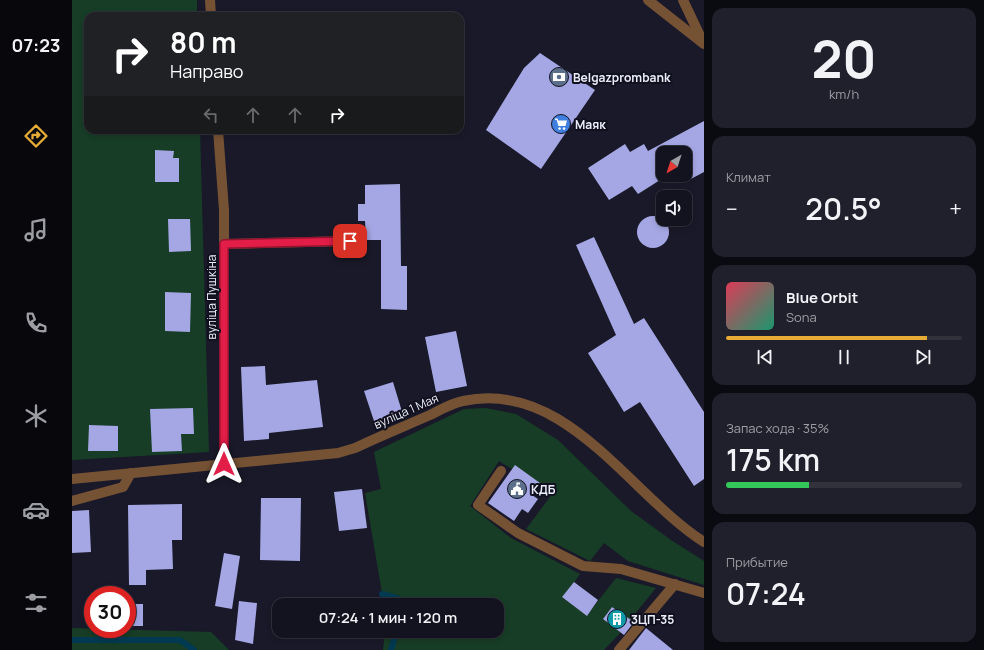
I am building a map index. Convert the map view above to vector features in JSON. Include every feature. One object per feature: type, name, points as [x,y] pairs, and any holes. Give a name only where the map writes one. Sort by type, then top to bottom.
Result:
[{"type":"street","points":[[210,0],[211,12]]},
{"type":"street","points":[[648,0],[704,44]]},
{"type":"street","points":[[682,0],[704,44]]},
{"type":"street","name":"вуліца Пушкіна","points":[[218,134],[224,210],[224,464]]},
{"type":"street","points":[[224,244],[350,241]]},
{"type":"street","name":"вуліца 1 Мая","points":[[72,479],[224,464],[293,459],[338,453],[355,448],[462,401],[487,397],[519,401],[561,420],[605,454],[689,533],[704,542]]},
{"type":"street","points":[[501,471],[478,505],[518,533],[583,566],[621,569],[704,592]]},
{"type":"street","points":[[72,501],[123,487],[131,473]]},
{"type":"street","points":[[619,650],[675,584]]},
{"type":"green space","points":[[72,0],[197,0],[197,12],[84,12],[84,134],[200,134],[209,452],[72,460]]},
{"type":"green space","points":[[486,408],[516,414],[558,440],[631,511],[671,540],[704,561],[704,585],[628,561],[604,543],[590,561],[526,529],[553,493],[499,461],[470,506],[511,538],[580,574],[563,598],[587,615],[616,578],[656,588],[630,620],[612,607],[603,619],[621,632],[604,650],[383,650],[384,638],[504,638],[504,598],[383,598],[365,493],[381,489],[374,452],[464,409]]},
{"type":"green space","points":[[72,628],[84,628],[84,638],[136,638],[136,630],[211,632],[229,650],[72,650]]},
{"type":"building","points":[[540,53],[595,90],[541,169],[486,130],[524,68]]},
{"type":"building","points":[[704,121],[704,172],[692,178],[692,146],[657,146]]},
{"type":"building","points":[[625,144],[630,152],[644,144],[648,151],[656,147],[657,182],[638,194],[632,186],[609,200],[588,168]]},
{"type":"building","points":[[155,150],[174,151],[173,158],[179,158],[179,182],[155,182]]},
{"type":"building","points":[[400,184],[401,266],[407,266],[407,310],[381,309],[381,240],[366,240],[365,221],[358,221],[358,204],[365,204],[365,185]]},
{"type":"building","points":[[650,216],[656,216],[656,226],[668,226],[669,235],[665,244],[656,248],[650,248],[641,244],[637,235],[637,229],[641,220]]},
{"type":"building","points":[[168,219],[190,219],[191,251],[169,252]]},
{"type":"building","points":[[594,237],[634,324],[644,318],[704,412],[704,479],[694,486],[640,402],[624,412],[588,353],[616,335],[576,245]]},
{"type":"building","points":[[165,292],[191,293],[190,332],[165,331]]},
{"type":"building","points":[[456,331],[467,386],[436,392],[425,337]]},
{"type":"building","points":[[265,366],[266,385],[317,380],[323,427],[269,433],[269,439],[244,441],[241,367]]},
{"type":"building","points":[[393,382],[403,415],[375,424],[364,391]]},
{"type":"building","points":[[193,408],[194,434],[181,434],[182,451],[152,452],[150,409]]},
{"type":"building","points":[[89,425],[118,426],[118,451],[88,451]]},
{"type":"building","name":"КДБ","points":[[515,465],[540,483],[532,495],[538,499],[528,513],[522,509],[514,521],[488,503]]},
{"type":"building","points":[[362,489],[367,528],[339,531],[334,492]]},
{"type":"building","points":[[261,498],[301,498],[300,561],[260,560]]},
{"type":"building","points":[[182,504],[182,540],[172,540],[173,569],[146,570],[146,585],[129,585],[128,505]]},
{"type":"building","points":[[89,510],[91,552],[72,553],[72,511]]},
{"type":"building","points":[[224,553],[240,556],[232,609],[215,606]]},
{"type":"building","points":[[574,582],[598,600],[587,616],[562,597]]},
{"type":"building","points":[[239,601],[257,603],[253,644],[235,640]]},
{"type":"building","points":[[136,604],[143,604],[143,626],[136,626]]},
{"type":"building","name":"3ЦП-35","points":[[612,607],[634,622],[624,635],[603,619]]},
{"type":"building","points":[[646,628],[673,650],[629,650]]},
{"type":"waterway","points":[[382,594],[397,598]]},
{"type":"waterway","points":[[391,650],[395,638]]},
{"type":"waterway","points":[[72,640],[180,640],[194,650]]},
{"type":"place","name":"Belgazprombank","points":[[559,77]]},
{"type":"place","name":"Маяк","points":[[561,124]]},
{"type":"place","name":"КДБ","points":[[517,489]]},
{"type":"place","name":"3ЦП-35","points":[[617,619]]},
{"type":"route","points":[[224,464],[224,244],[350,241]]}]
